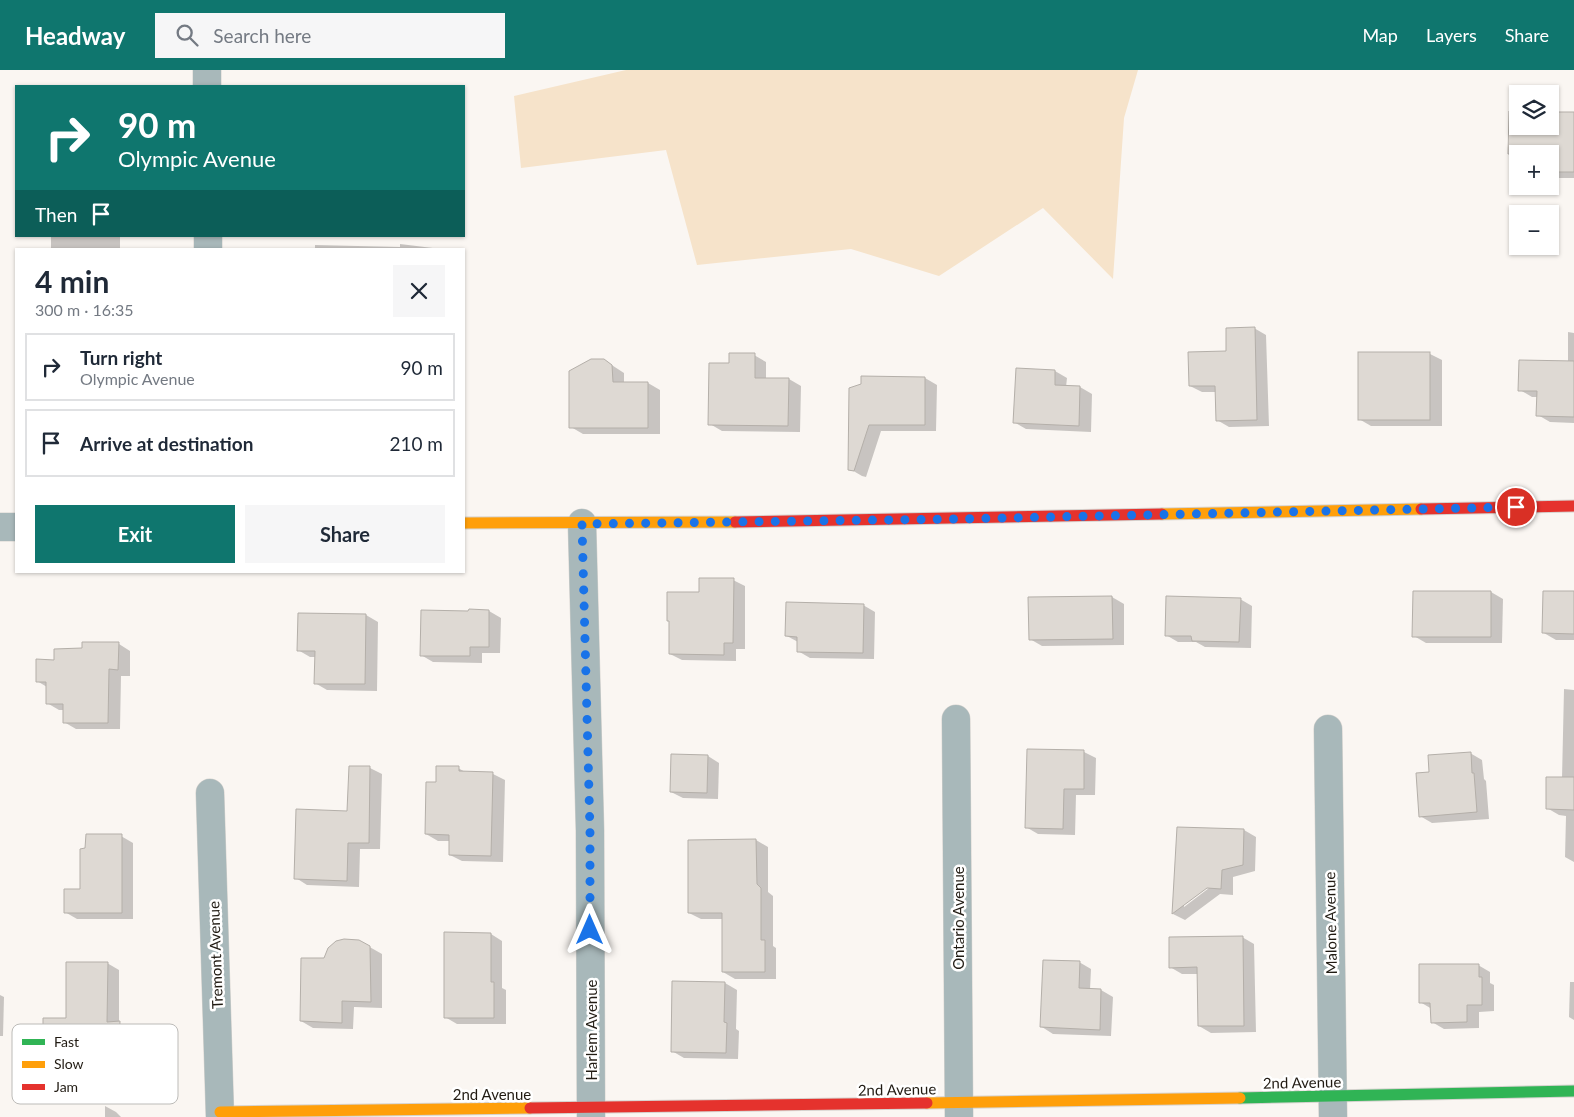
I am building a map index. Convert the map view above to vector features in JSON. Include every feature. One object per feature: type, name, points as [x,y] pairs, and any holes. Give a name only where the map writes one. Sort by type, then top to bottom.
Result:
[{"type":"street","points":[[207,70],[207,85]]},
{"type":"street","points":[[465,523],[582,524],[956,519],[1574,506]]},
{"type":"street","name":"Harlem Avenue","points":[[582,524],[590,831],[591,1113]]},
{"type":"street","points":[[0,527],[15,527]]},
{"type":"street","name":"Ontario Avenue","points":[[956,719],[959,1110]]},
{"type":"street","name":"Malone Avenue","points":[[1328,728],[1333,1107]]},
{"type":"street","name":"Tremont Avenue","points":[[210,793],[220,1115]]},
{"type":"street","name":"2nd Avenue","points":[[220,1115],[460,1109],[591,1113],[1333,1107],[1574,1090]]},
{"type":"shaded area","points":[[626,70],[1138,70],[1124,118],[1113,279],[1043,208],[939,276],[851,249],[697,265],[666,150],[521,168],[514,96]]},
{"type":"building","points":[[1509,111],[1509,135],[1559,135],[1559,112],[1574,112],[1574,172],[1559,172],[1559,145],[1509,145],[1508,154]]},
{"type":"building","points":[[1255,327],[1257,420],[1216,421],[1215,386],[1189,386],[1188,352],[1226,351],[1226,328]]},
{"type":"building","points":[[1358,352],[1430,352],[1430,420],[1358,420]]},
{"type":"building","points":[[729,353],[755,353],[755,378],[789,378],[788,426],[708,425],[709,363],[729,363]]},
{"type":"building","points":[[591,359],[604,359],[612,365],[613,382],[648,382],[648,428],[569,428],[569,371]]},
{"type":"building","points":[[1519,360],[1574,361],[1574,417],[1536,416],[1537,391],[1518,391]]},
{"type":"building","points":[[1016,368],[1055,370],[1055,385],[1080,386],[1079,426],[1013,423]]},
{"type":"building","points":[[861,376],[925,377],[925,425],[869,425],[854,471],[848,470],[849,388],[861,384]]},
{"type":"building","points":[[699,578],[734,578],[733,643],[724,643],[724,655],[669,654],[667,592],[699,592]]},
{"type":"building","points":[[1413,591],[1491,591],[1491,637],[1412,637]]},
{"type":"building","points":[[1543,591],[1574,591],[1574,634],[1542,633]]},
{"type":"building","points":[[1112,596],[1113,639],[1029,640],[1028,597]]},
{"type":"building","points":[[1166,596],[1241,598],[1239,642],[1192,641],[1191,636],[1165,636]]},
{"type":"building","points":[[786,602],[864,604],[863,653],[797,652],[797,637],[785,636]]},
{"type":"building","points":[[469,609],[489,610],[489,647],[470,647],[470,656],[420,656],[421,610],[468,611]]},
{"type":"building","points":[[298,613],[366,614],[365,684],[314,684],[315,651],[297,651]]},
{"type":"building","points":[[82,642],[119,642],[118,670],[109,669],[108,723],[63,723],[63,704],[46,704],[46,682],[36,682],[36,659],[54,660],[54,649],[82,648]]},
{"type":"building","points":[[1027,749],[1084,750],[1084,789],[1064,789],[1063,829],[1025,828]]},
{"type":"building","points":[[1471,752],[1477,812],[1419,817],[1416,773],[1429,772],[1428,755]]},
{"type":"building","points":[[671,754],[708,755],[707,793],[670,792]]},
{"type":"building","points":[[349,766],[370,766],[369,843],[348,843],[347,881],[294,879],[296,809],[347,811]]},
{"type":"building","points":[[436,766],[459,766],[459,771],[493,772],[491,856],[449,855],[449,835],[425,834],[426,782],[436,782]]},
{"type":"building","points":[[1546,777],[1574,777],[1574,810],[1546,809]]},
{"type":"building","points":[[1177,827],[1244,829],[1243,865],[1222,870],[1221,889],[1207,888],[1172,914]]},
{"type":"building","points":[[86,834],[122,834],[122,913],[64,913],[64,889],[80,889],[80,849],[85,848]]},
{"type":"building","points":[[756,839],[757,884],[761,888],[761,940],[765,940],[765,972],[722,972],[722,913],[688,913],[688,840]]},
{"type":"building","points":[[444,932],[491,933],[491,982],[494,982],[494,1018],[444,1018]]},
{"type":"building","points":[[1243,936],[1244,1026],[1198,1026],[1197,967],[1169,968],[1169,937]]},
{"type":"building","points":[[344,939],[359,940],[370,946],[371,1002],[342,1001],[342,1023],[300,1021],[301,958],[324,958],[328,948],[336,941]]},
{"type":"building","points":[[1043,960],[1080,961],[1079,988],[1101,989],[1100,1030],[1040,1027]]},
{"type":"building","points":[[66,962],[108,962],[107,1022],[120,1021],[120,1024],[43,1024],[43,1018],[66,1018]]},
{"type":"building","points":[[1419,964],[1479,964],[1479,977],[1482,977],[1482,1005],[1467,1005],[1467,1022],[1431,1023],[1430,1003],[1419,1003]]},
{"type":"building","points":[[672,981],[725,982],[724,1022],[727,1023],[726,1053],[671,1052]]},
{"type":"traffic: fast","points":[[1240,1098],[1574,1091]]},
{"type":"traffic: slow","points":[[1162,514],[1421,509]]},
{"type":"traffic: slow","points":[[465,523],[735,522]]},
{"type":"traffic: slow","points":[[927,1103],[1240,1098]]},
{"type":"traffic: slow","points":[[220,1112],[530,1108]]},
{"type":"traffic: jam","points":[[1421,509],[1574,506]]},
{"type":"traffic: jam","points":[[735,522],[1162,514]]},
{"type":"traffic: jam","points":[[530,1108],[927,1103]]},
{"type":"route","points":[[590,930],[590,831],[582,524],[956,519],[1305,510],[1516,507]]}]
